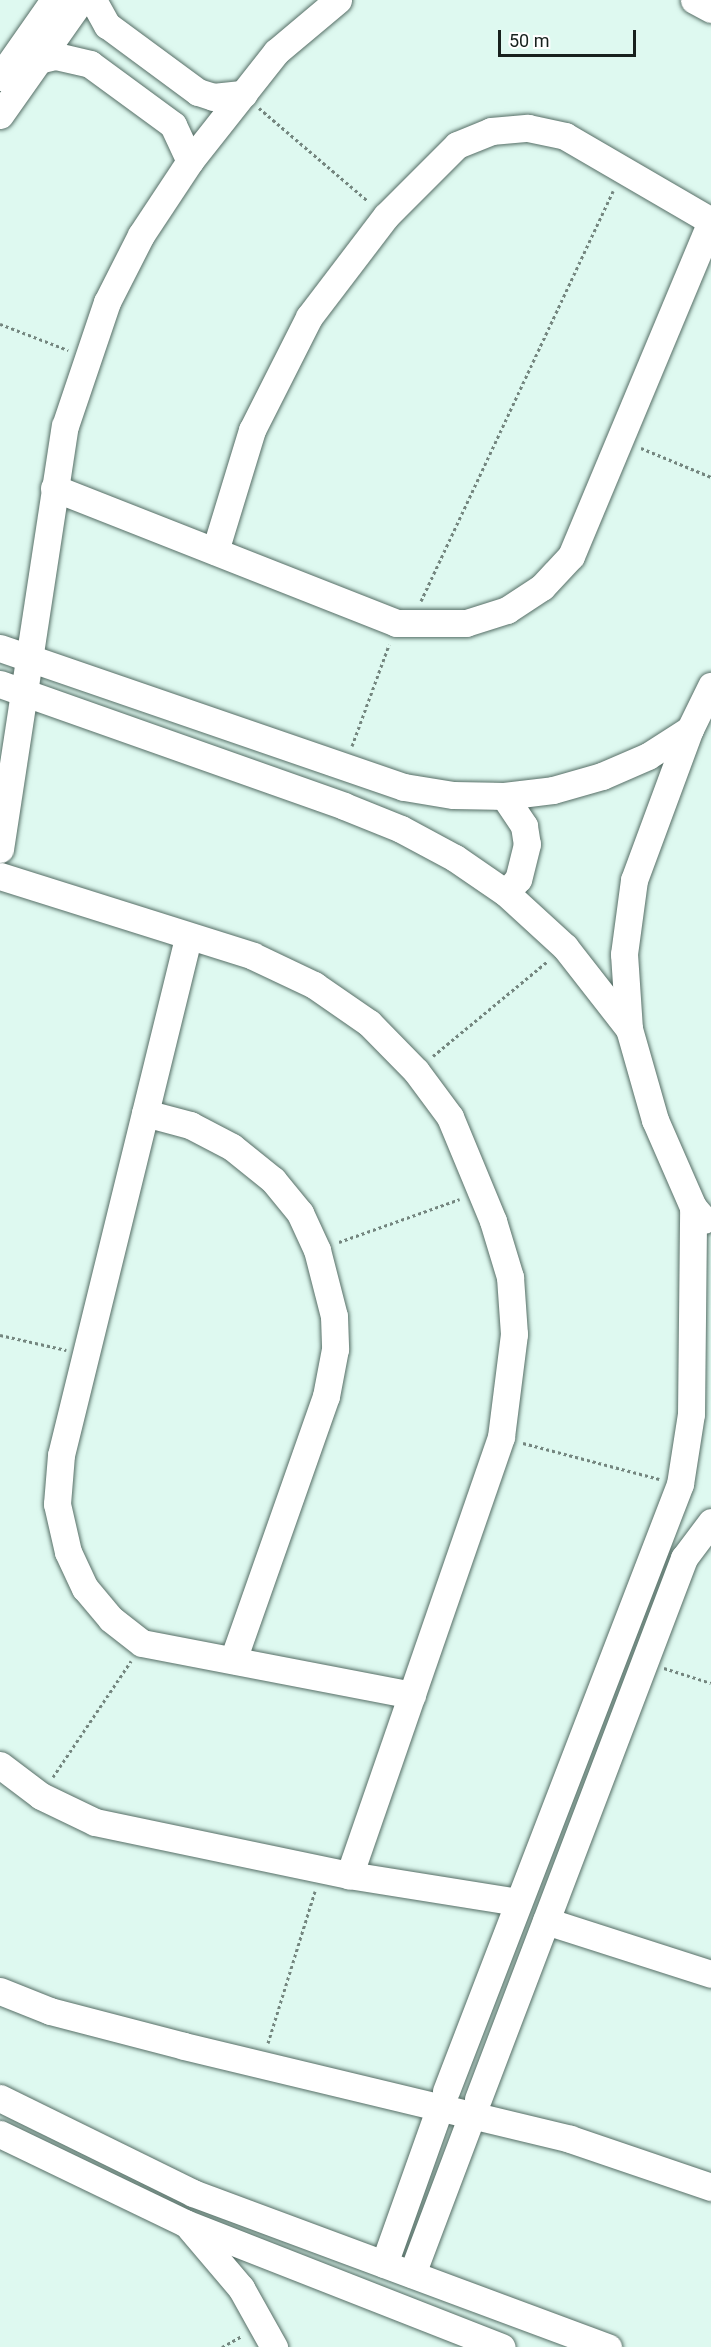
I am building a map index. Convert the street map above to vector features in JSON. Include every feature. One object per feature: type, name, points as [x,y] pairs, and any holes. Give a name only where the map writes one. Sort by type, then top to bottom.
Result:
[{"type":"street","points":[[0,77],[54,0]]},
{"type":"street","points":[[0,115],[81,0]]},
{"type":"street","points":[[93,0],[107,25],[198,92],[213,98],[244,94]]},
{"type":"street","points":[[0,849],[11,688],[27,658],[65,426],[86,357],[107,302],[141,235],[190,161],[276,52],[338,0]]},
{"type":"street","points":[[694,0],[711,9]]},
{"type":"street","points":[[38,60],[56,56],[90,64],[173,125],[190,161]]},
{"type":"street","points":[[54,488],[215,551],[404,623],[466,623],[507,610],[542,587],[571,556],[622,440],[711,221],[565,136],[528,128],[492,131],[457,145],[386,216],[309,317],[278,372],[234,480],[215,551]]},
{"type":"street","points":[[0,648],[404,787],[453,795],[504,796],[554,790],[602,776],[690,729]]},
{"type":"street","points":[[711,686],[690,729],[634,880],[624,954],[629,1029],[655,1120],[693,1207],[711,1228]]},
{"type":"street","points":[[11,688],[401,829],[506,893],[565,947],[629,1029]]},
{"type":"street","points":[[504,796],[520,818],[527,844],[521,871],[506,893]]},
{"type":"street","points":[[0,876],[253,957],[314,985],[369,1023],[416,1071],[450,1117],[482,1191],[510,1277],[512,1299],[510,1390],[501,1437],[349,1875]]},
{"type":"street","points":[[188,938],[61,1455],[57,1504],[68,1552],[85,1588],[111,1619],[142,1643],[412,1695]]},
{"type":"street","points":[[145,1113],[190,1125],[232,1147],[273,1180],[300,1213],[317,1250],[334,1316],[335,1349],[326,1396],[233,1660]]},
{"type":"street","points":[[384,2264],[443,2099],[680,1484],[701,1411],[693,1207]]},
{"type":"street","points":[[412,2274],[684,1558],[711,1522]]},
{"type":"street","points":[[0,1765],[40,1796],[95,1822],[322,1870],[518,1902]]},
{"type":"street","points":[[546,1921],[711,1974]]},
{"type":"street","points":[[0,1972],[57,1994],[267,2047],[385,2085]]},
{"type":"street","points":[[0,1991],[50,2011],[184,2046],[385,2085],[711,2168]]},
{"type":"street","points":[[0,2098],[193,2193],[608,2347]]},
{"type":"street","points":[[574,2132],[711,2187]]},
{"type":"street","points":[[0,2134],[185,2223],[502,2347]]},
{"type":"street","points":[[185,2223],[241,2288],[274,2347]]},
{"type":"path","points":[[244,94],[386,216]]},
{"type":"path","points":[[345,767],[404,623],[622,170]]},
{"type":"path","points":[[0,324],[86,357]]},
{"type":"path","points":[[622,440],[711,477]]},
{"type":"path","points":[[416,1071],[565,947]]},
{"type":"path","points":[[317,1250],[482,1191]]},
{"type":"path","points":[[0,1335],[86,1354]]},
{"type":"path","points":[[501,1437],[680,1484]]},
{"type":"path","points":[[40,1796],[142,1643]]},
{"type":"path","points":[[644,1661],[711,1683]]},
{"type":"path","points":[[267,2047],[322,1870]]}]
